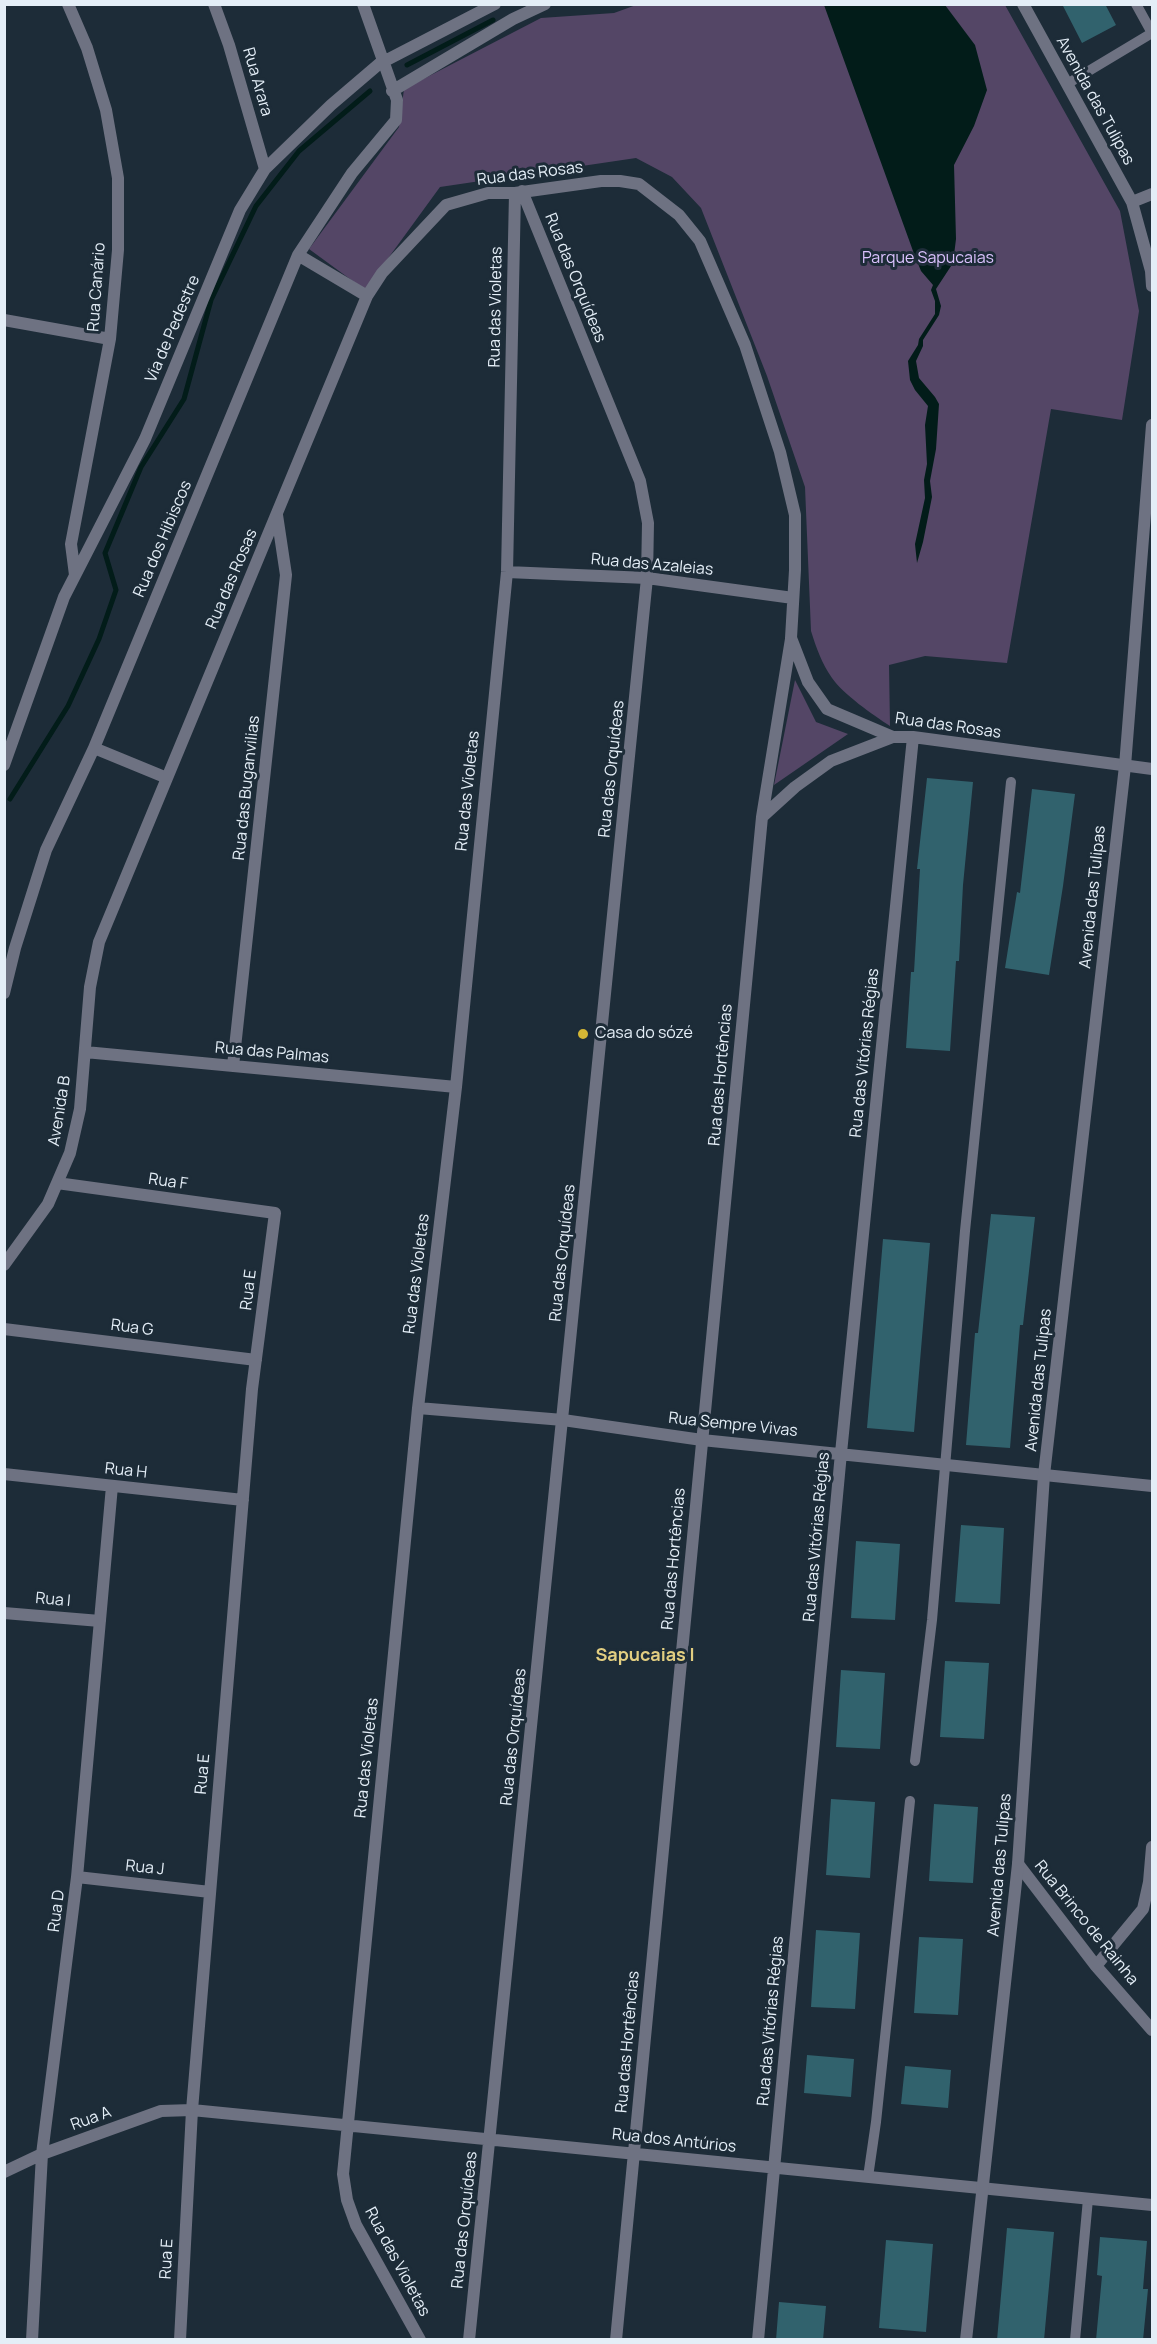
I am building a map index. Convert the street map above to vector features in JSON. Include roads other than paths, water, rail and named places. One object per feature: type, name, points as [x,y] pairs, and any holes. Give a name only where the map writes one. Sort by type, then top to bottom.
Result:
[{"type":"street","name":"Rua Canário","points":[[68,4],[87,48],[106,110],[118,178],[118,250],[110,339],[71,544],[75,575]]},
{"type":"street","name":"Rua Arara","points":[[214,4],[229,45],[265,169]]},
{"type":"street","points":[[363,4],[392,91],[513,19],[545,4]]},
{"type":"street","name":"Via de Pedestre","points":[[4,765],[64,597],[145,439],[240,210],[265,169],[331,105],[382,62],[495,4]]},
{"type":"street","name":"Avenida das Tulipas","points":[[1023,4],[1132,202],[1151,271],[1152,285]]},
{"type":"street","name":"Rua dos Hibiscos","points":[[4,993],[15,948],[46,850],[94,748],[298,255],[352,173],[396,120],[397,100],[392,91]]},
{"type":"street","name":"Rua das Rosas","points":[[85,1052],[90,987],[99,942],[368,296],[382,273],[446,205],[488,193],[519,192],[601,182],[639,184],[679,215],[700,241],[745,345],[780,452],[795,515],[791,638],[808,682],[827,709],[893,737],[913,737],[1152,769]]},
{"type":"street","name":"Rua das Violetas","points":[[420,2340],[356,2226],[347,2200],[343,2174],[418,1408],[456,1087],[507,572],[519,192]]},
{"type":"street","name":"Rua das Orquídeas","points":[[469,2340],[647,578],[648,523],[640,481],[519,192]]},
{"type":"street","points":[[1132,202],[1152,194]]},
{"type":"street","points":[[298,255],[368,296]]},
{"type":"street","points":[[4,320],[110,339]]},
{"type":"street","name":"Avenida das Tulipas","points":[[966,2340],[1018,1864],[1044,1475],[1125,766],[1152,425]]},
{"type":"street","name":"Rua das Buganvilias","points":[[233,1065],[286,574],[277,513]]},
{"type":"street","name":"Rua das Azaleias","points":[[507,572],[647,578],[793,598]]},
{"type":"street","name":"Rua das Hortências","points":[[616,2340],[762,817],[791,638]]},
{"type":"street","points":[[762,817],[795,787],[831,761],[893,737]]},
{"type":"street","name":"Rua das Vitórias Régias","points":[[758,2340],[841,1454],[913,737]]},
{"type":"street","points":[[94,748],[167,778]]},
{"type":"street","name":"Rua das Palmas","points":[[85,1052],[456,1087]]},
{"type":"street","name":"Avenida B","points":[[4,1265],[48,1204],[70,1154],[80,1108],[85,1052]]},
{"type":"street","name":"Rua F","points":[[57,1183],[275,1213]]},
{"type":"street","name":"Rua E","points":[[180,2340],[192,2110],[243,1500],[256,1360],[275,1213]]},
{"type":"street","name":"Rua G","points":[[4,1329],[256,1360]]},
{"type":"street","name":"Rua Sempre Vivas","points":[[418,1408],[562,1420],[702,1440],[1152,1486]]},
{"type":"street","name":"Rua H","points":[[4,1474],[243,1500]]},
{"type":"street","name":"Rua D","points":[[32,2340],[42,2154],[78,1877],[112,1486]]},
{"type":"street","name":"Rua I","points":[[4,1613],[100,1621]]},
{"type":"street","points":[[1096,1966],[1143,1910],[1151,1883],[1152,1847]]},
{"type":"street","name":"Rua Brinco de Rainha","points":[[1018,1864],[1096,1966],[1152,2030]]},
{"type":"street","name":"Rua J","points":[[78,1877],[210,1892]]},
{"type":"street","name":"Rua dos Antúrios","points":[[192,2110],[1152,2205]]},
{"type":"street","name":"Rua A","points":[[4,2172],[42,2154],[160,2111],[192,2110]]},
{"type":"lane","points":[[1066,84],[1152,33],[1139,6]]},
{"type":"lane","points":[[915,1761],[932,1620],[966,1221],[1011,782]]},
{"type":"lane","points":[[868,2177],[876,2122],[910,1801]]},
{"type":"lane","points":[[1075,2340],[1088,2199]]},
{"type":"waterway","points":[[407,65],[493,20]]},
{"type":"waterway","points":[[10,799],[68,706],[99,639],[116,590],[105,553],[141,467],[184,399],[211,300],[256,206],[299,151],[370,91]]},
{"type":"place","name":"Casa do sózé","points":[[583,1034]]},
{"type":"district","name":"Sapucaias I","points":[[645,1656]]},
{"type":"park label","name":"Parque Sapucaias","points":[[928,259]]}]
